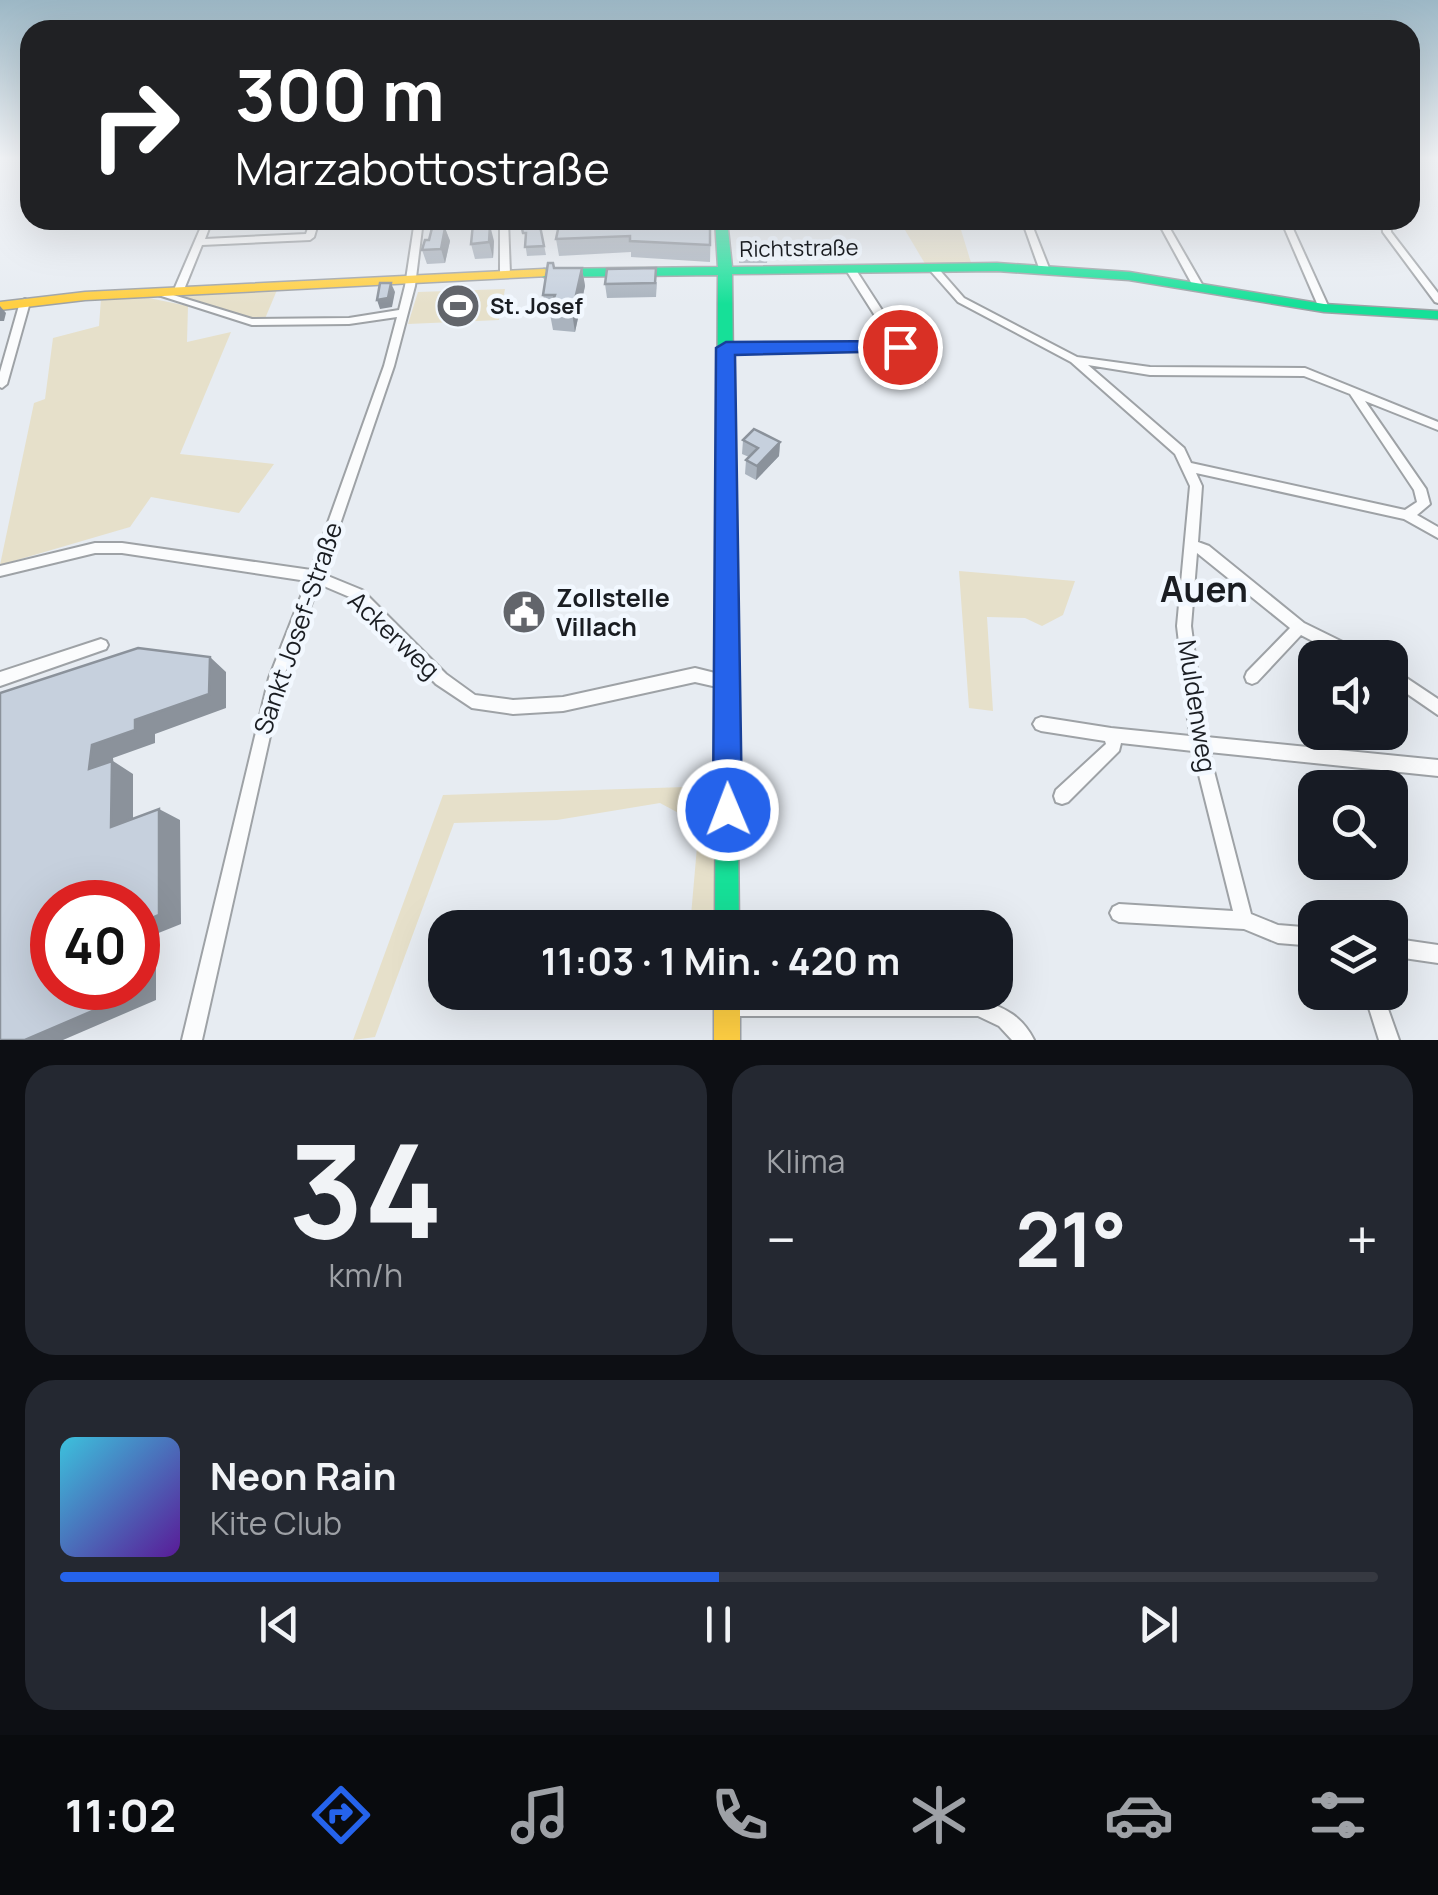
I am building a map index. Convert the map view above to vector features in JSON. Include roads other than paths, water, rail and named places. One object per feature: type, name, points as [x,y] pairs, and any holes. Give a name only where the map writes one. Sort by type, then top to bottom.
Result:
[{"type":"street","points":[[178,292],[203,230]]},
{"type":"street","points":[[198,242],[310,237],[312,230]]},
{"type":"street","name":"Sankt Josef-Straße","points":[[192,1040],[276,678],[330,539],[388,366],[412,280],[418,230]]},
{"type":"street","points":[[504,230],[506,274]]},
{"type":"street","points":[[722,230],[726,348],[727,910]]},
{"type":"street","points":[[1030,230],[1044,268]]},
{"type":"street","points":[[1167,230],[1198,286]]},
{"type":"street","points":[[1289,230],[1324,308]]},
{"type":"street","points":[[1387,230],[1438,300]]},
{"type":"street","points":[[933,268],[962,300],[1075,360],[1180,451],[1190,468],[1407,515],[1438,533]]},
{"type":"street","name":"Richtstraße","points":[[0,306],[157,293],[506,274],[1044,268],[1198,286],[1324,308],[1438,315]]},
{"type":"street","points":[[851,270],[920,378]]},
{"type":"street","name":"Richtstraße","points":[[157,293],[252,322],[349,321],[402,313]]},
{"type":"street","points":[[2,384],[26,302]]},
{"type":"street","points":[[726,348],[900,347]]},
{"type":"street","points":[[1075,360],[1150,371],[1305,372],[1438,426]]},
{"type":"street","points":[[1351,388],[1420,490],[1424,504],[1407,515]]},
{"type":"street","name":"Muldenweg","points":[[1190,468],[1196,486],[1184,626],[1199,743],[1244,920]]},
{"type":"street","points":[[1190,545],[1204,550],[1299,627],[1325,640]]},
{"type":"street","name":"Ackerweg","points":[[0,571],[95,548],[122,548],[313,576],[357,594],[441,679],[472,701],[513,707],[563,704],[695,675],[726,682]]},
{"type":"street","points":[[1252,677],[1299,627]]},
{"type":"street","points":[[0,679],[101,645]]},
{"type":"street","points":[[1408,687],[1438,708]]},
{"type":"street","points":[[1041,724],[1438,768]]},
{"type":"street","points":[[1062,796],[1114,746],[1112,734]]},
{"type":"street","points":[[1119,912],[1244,920],[1278,934],[1298,936]]},
{"type":"street","points":[[1408,950],[1438,954]]},
{"type":"street","points":[[726,1040],[727,1010]]},
{"type":"street","points":[[985,1010],[1006,1019],[1024,1040]]},
{"type":"street","points":[[1378,1010],[1389,1040]]},
{"type":"place","name":"St. Josef","points":[[458,306]]},
{"type":"place","name":"Zollstelle Villach","points":[[524,612]]},
{"type":"district","name":"Auen","points":[[1204,590]]}]
